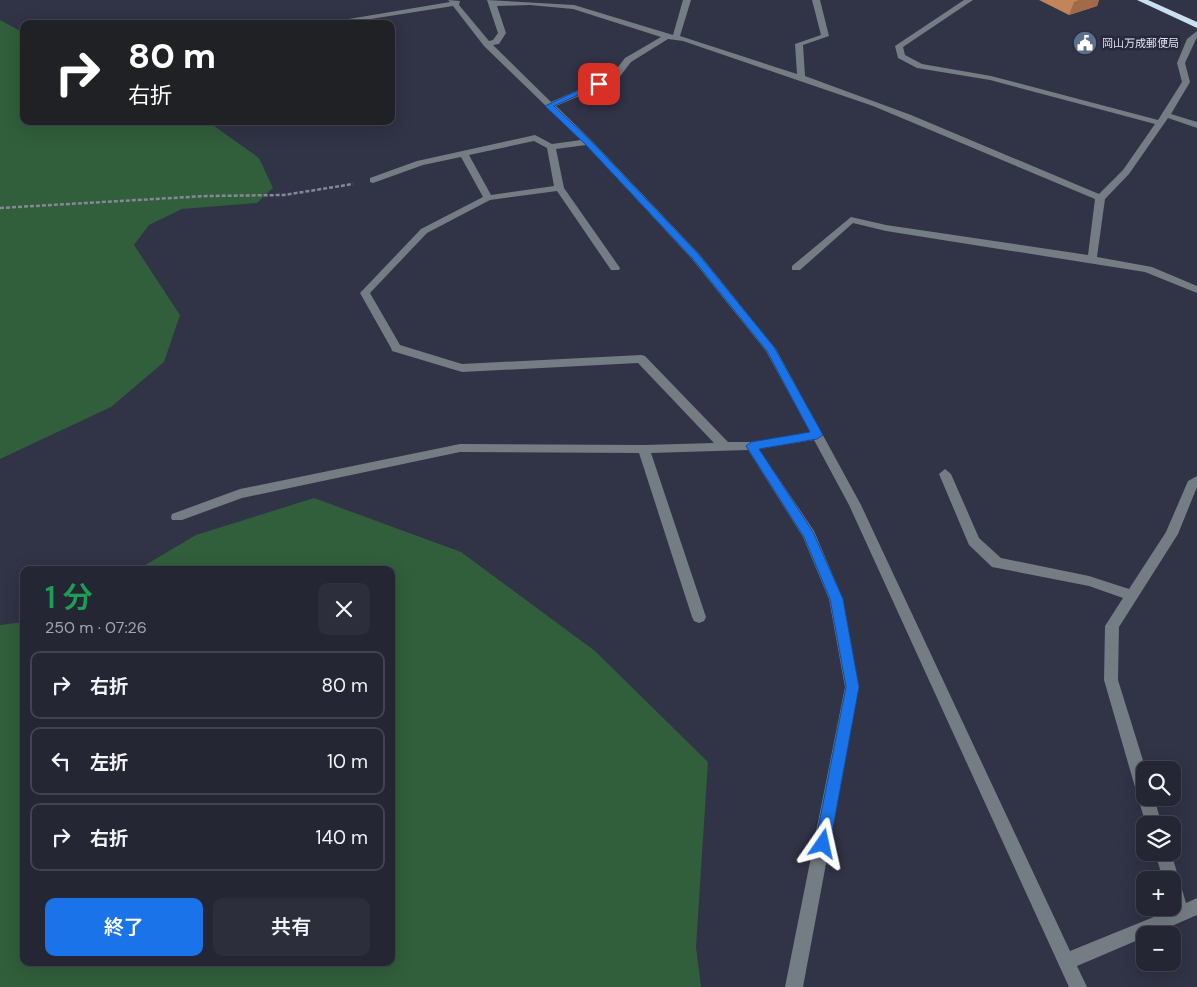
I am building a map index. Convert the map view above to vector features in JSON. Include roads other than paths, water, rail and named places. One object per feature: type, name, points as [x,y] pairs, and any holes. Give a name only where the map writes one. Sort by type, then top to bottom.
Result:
[{"type":"highway","points":[[1141,0],[1197,25]]},
{"type":"street","points":[[549,106],[616,77],[628,60],[672,37],[687,0]]},
{"type":"street","points":[[801,77],[800,44],[825,36],[816,0]]},
{"type":"street","points":[[969,0],[899,46],[901,56],[920,66],[991,78],[1160,123]]},
{"type":"street","points":[[488,44],[496,42],[502,33],[492,2],[530,1],[574,7],[801,77],[938,129],[1024,169],[1100,198]]},
{"type":"street","points":[[347,20],[454,2],[488,44],[549,106],[588,142],[696,257],[771,349],[855,505],[1078,987]]},
{"type":"street","points":[[1092,259],[1100,198],[1126,172],[1166,115],[1186,82],[1181,63],[1191,39],[1197,33]]},
{"type":"street","points":[[1166,115],[1197,125]]},
{"type":"street","points":[[373,180],[420,163],[534,138],[551,147],[588,142]]},
{"type":"street","points":[[551,147],[559,188],[615,268]]},
{"type":"street","points":[[464,154],[488,198]]},
{"type":"street","points":[[559,188],[488,198],[424,231],[365,293],[396,348],[462,368],[641,358],[726,447]]},
{"type":"street","points":[[796,268],[851,220],[886,228],[1148,269],[1197,290]]},
{"type":"street","points":[[177,517],[240,494],[460,448],[644,449],[726,447],[751,446],[817,435]]},
{"type":"street","points":[[751,446],[809,535],[836,599],[852,687],[794,987]]},
{"type":"street","points":[[644,449],[698,617]]},
{"type":"street","points":[[945,474],[974,541],[997,563],[1090,580],[1132,596]]},
{"type":"street","points":[[1136,763],[1111,680],[1112,626],[1172,534],[1192,484],[1197,481]]},
{"type":"street","points":[[1181,914],[1197,906]]},
{"type":"street","points":[[1067,961],[1176,916]]},
{"type":"place","name":"岡山万成郵便局","points":[[1085,43]]}]
